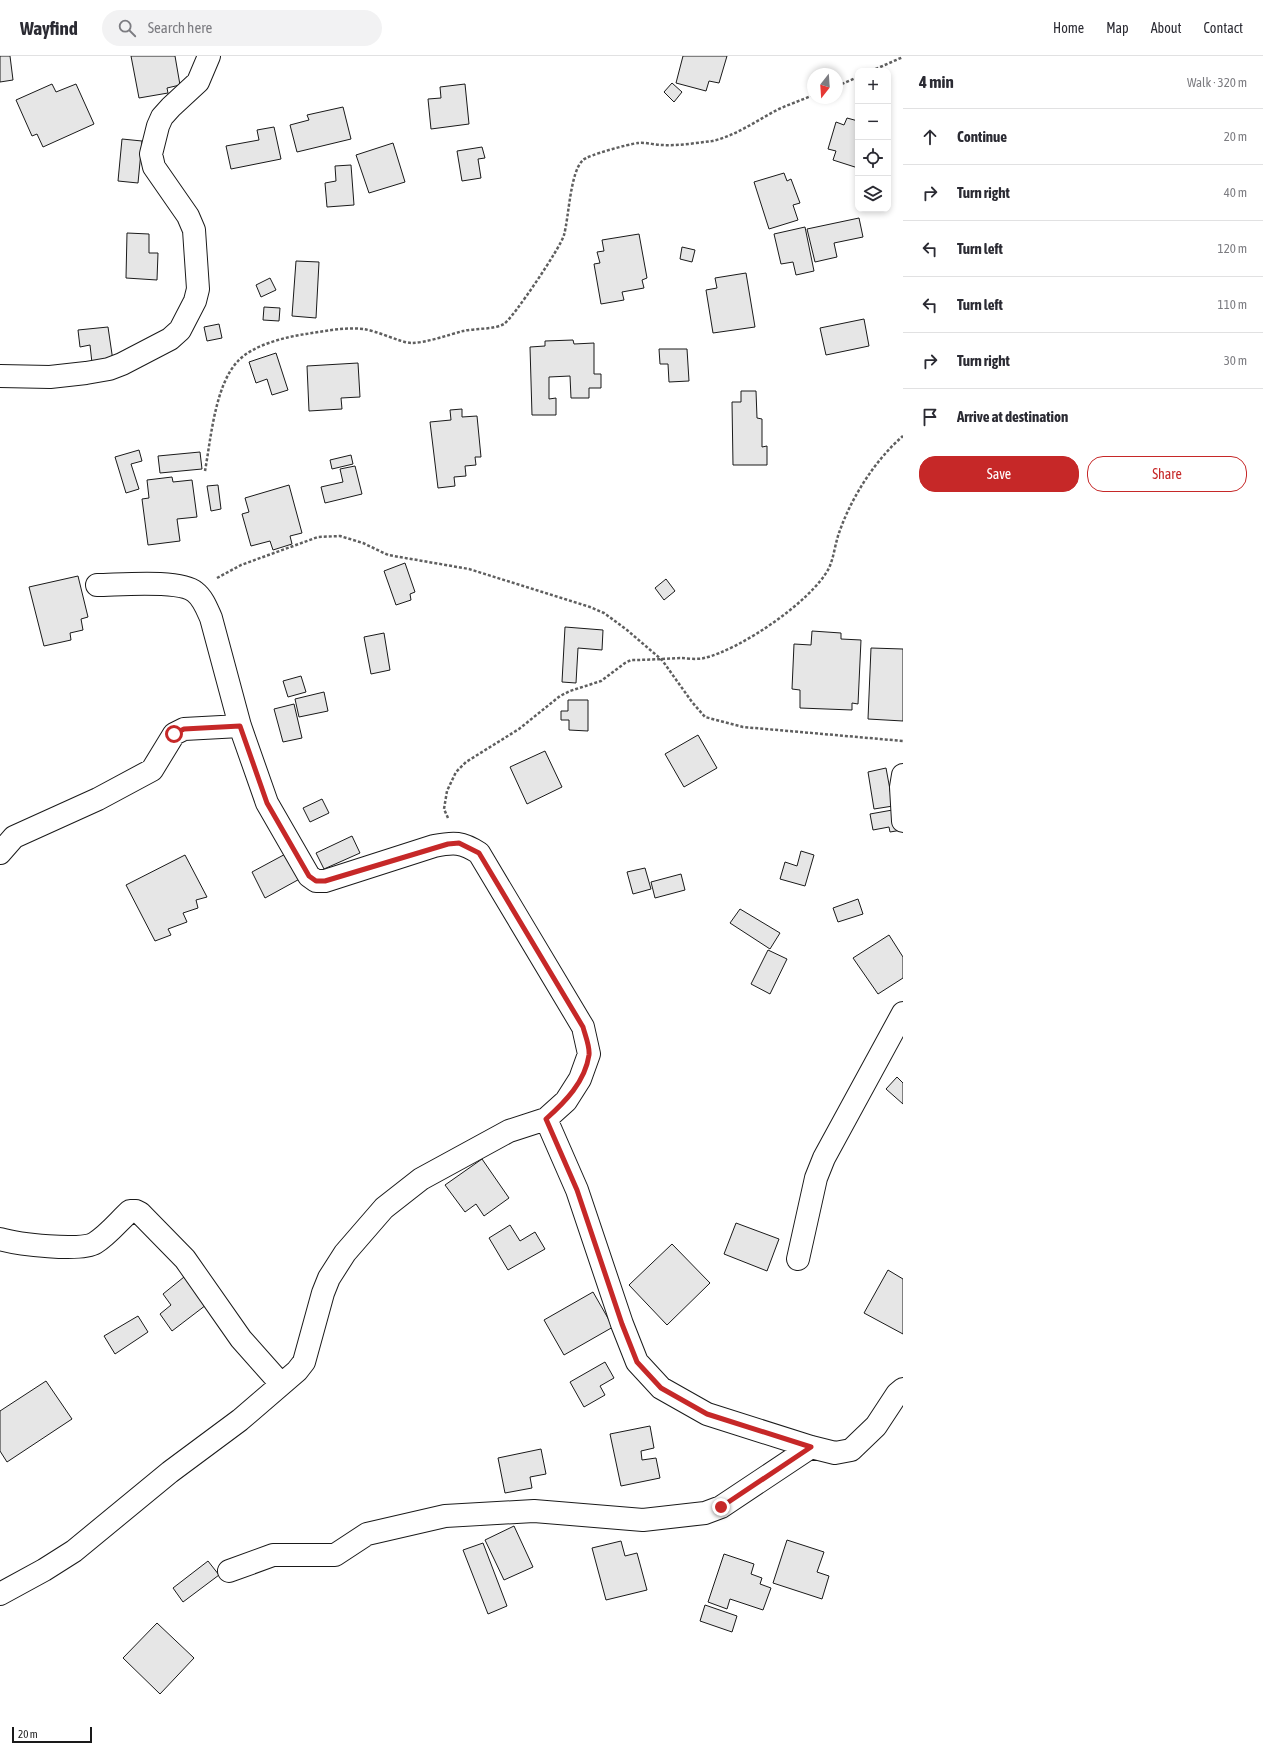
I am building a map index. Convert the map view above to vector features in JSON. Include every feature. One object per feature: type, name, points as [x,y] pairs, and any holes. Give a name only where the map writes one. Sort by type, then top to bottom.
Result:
[{"type":"street","points":[[0,376],[50,377],[109,369],[122,364],[170,339],[180,330],[195,301],[198,289],[194,230],[188,216],[154,167],[151,154],[158,126],[162,117],[170,107],[198,82],[209,56]]},
{"type":"street","points":[[0,1594],[44,1570],[74,1551],[170,1472],[240,1420],[297,1371],[304,1362],[323,1294],[337,1264],[384,1208],[421,1179],[509,1131],[546,1119],[566,1101],[580,1079],[589,1054],[583,1027],[479,853],[459,843],[434,846],[325,881],[316,881],[309,876],[267,803],[240,726],[211,618],[205,604],[194,591],[173,584],[97,585]]},
{"type":"street","points":[[0,853],[14,837],[98,799],[152,770],[174,734],[179,731],[184,729],[240,726]]},
{"type":"street","points":[[903,775],[901,787],[903,821]]},
{"type":"street","points":[[798,1259],[816,1178],[824,1158],[903,1013]]},
{"type":"street","points":[[546,1119],[577,1190],[622,1324],[637,1362],[661,1388],[707,1414],[811,1447],[835,1453],[851,1450],[876,1426],[897,1394],[903,1389]]},
{"type":"street","points":[[0,1239],[18,1244],[84,1247],[95,1243],[130,1211],[140,1213],[185,1259],[241,1339],[281,1384]]},
{"type":"street","points":[[229,1571],[273,1555],[335,1555],[367,1534],[445,1516],[534,1511],[643,1520],[705,1513],[721,1507],[811,1447]]},
{"type":"path","points":[[878,68],[903,57]]},
{"type":"path","points":[[843,83],[855,78]]},
{"type":"path","points":[[205,470],[218,403],[224,385],[234,365],[249,353],[280,338],[345,329],[363,329],[377,332],[409,343],[420,342],[475,328],[491,327],[504,323],[544,271],[564,237],[572,196],[572,182],[577,168],[583,160],[590,155],[637,143],[662,145],[687,144],[723,138],[780,109],[807,98]]},
{"type":"path","points":[[459,843],[444,809],[447,791],[453,776],[466,762],[519,729],[560,696],[570,691],[601,681],[631,660],[702,659],[734,646],[784,615],[820,582],[830,567],[838,534],[851,503],[887,450],[903,436]]},
{"type":"path","points":[[194,591],[241,565],[318,537],[340,536],[363,543],[388,555],[469,569],[590,607],[604,614],[621,626],[662,660],[692,702],[705,717],[743,727],[903,741]]},
{"type":"building","points":[[0,56],[10,56],[13,80],[0,82]]},
{"type":"building","points":[[131,56],[175,56],[180,85],[167,88],[168,93],[139,98]]},
{"type":"building","points":[[683,56],[727,56],[719,83],[709,81],[706,91],[676,83]]},
{"type":"building","points":[[672,83],[682,92],[674,102],[664,92]]},
{"type":"building","points":[[52,84],[56,92],[76,84],[94,124],[43,147],[37,134],[32,136],[16,100]]},
{"type":"building","points":[[465,84],[469,124],[431,129],[428,99],[441,98],[440,87]]},
{"type":"building","points":[[343,107],[351,139],[297,152],[290,125],[309,120],[307,115]]},
{"type":"building","points":[[847,118],[855,120],[855,167],[833,160],[836,151],[828,149],[836,122],[844,125]]},
{"type":"building","points":[[274,127],[281,159],[231,169],[226,146],[259,140],[257,130]]},
{"type":"building","points":[[122,139],[142,141],[138,183],[118,181]]},
{"type":"building","points":[[393,143],[405,182],[369,193],[356,155]]},
{"type":"building","points":[[482,147],[485,158],[478,159],[481,178],[462,181],[457,151]]},
{"type":"building","points":[[351,165],[354,205],[327,207],[325,183],[336,181],[335,166]]},
{"type":"building","points":[[784,173],[787,181],[791,179],[800,203],[793,205],[798,220],[769,229],[754,182]]},
{"type":"building","points":[[859,218],[863,237],[834,243],[837,257],[815,262],[807,229]]},
{"type":"building","points":[[805,227],[814,271],[796,275],[793,262],[781,264],[774,234]]},
{"type":"building","points":[[127,233],[149,234],[149,253],[158,253],[157,280],[126,278]]},
{"type":"building","points":[[639,234],[647,278],[642,280],[644,288],[622,292],[624,300],[601,304],[594,264],[600,263],[597,252],[604,251],[602,240]]},
{"type":"building","points":[[682,247],[695,250],[692,262],[680,259]]},
{"type":"building","points":[[296,261],[319,262],[316,318],[292,316]]},
{"type":"building","points":[[746,273],[755,327],[713,333],[706,290],[717,288],[715,278]]},
{"type":"building","points":[[270,278],[276,290],[261,297],[256,285]]},
{"type":"building","points":[[264,307],[280,308],[279,321],[263,320]]},
{"type":"building","points":[[864,319],[869,346],[826,355],[820,328]]},
{"type":"building","points":[[219,324],[222,338],[207,341],[204,327]]},
{"type":"building","points":[[108,327],[113,361],[92,363],[90,345],[80,347],[78,330]]},
{"type":"building","points":[[573,340],[574,344],[594,343],[594,374],[601,374],[601,388],[589,388],[589,398],[571,398],[570,376],[549,377],[549,399],[556,398],[556,415],[532,415],[530,347],[545,346],[545,341]]},
{"type":"building","points":[[659,349],[687,349],[689,381],[669,382],[668,364],[660,364]]},
{"type":"building","points":[[276,353],[288,390],[272,395],[267,379],[256,383],[249,362]]},
{"type":"building","points":[[358,363],[360,397],[341,398],[342,409],[309,411],[307,366]]},
{"type":"building","points":[[741,391],[756,391],[757,418],[762,419],[762,447],[767,446],[767,465],[733,465],[732,402],[741,402]]},
{"type":"building","points":[[462,409],[462,417],[477,416],[481,457],[475,457],[476,465],[465,466],[466,476],[454,477],[455,486],[438,488],[430,422],[451,420],[450,410]]},
{"type":"building","points":[[139,450],[142,461],[131,464],[139,489],[126,493],[115,457]]},
{"type":"building","points":[[200,452],[202,469],[160,473],[158,456]]},
{"type":"building","points":[[351,455],[353,464],[332,469],[330,460]]},
{"type":"building","points":[[355,466],[362,494],[325,503],[321,487],[343,482],[340,469]]},
{"type":"building","points":[[172,477],[173,482],[192,480],[197,517],[177,519],[180,541],[148,545],[142,499],[149,498],[147,480]]},
{"type":"building","points":[[218,485],[221,509],[211,511],[207,486]]},
{"type":"building","points":[[289,485],[302,533],[290,536],[292,544],[273,550],[270,541],[251,546],[242,514],[249,512],[245,498]]},
{"type":"building","points":[[405,563],[415,592],[410,594],[411,600],[396,605],[384,571]]},
{"type":"building","points":[[78,576],[88,617],[81,619],[83,630],[70,633],[71,640],[44,646],[29,587]]},
{"type":"building","points":[[666,579],[675,591],[664,600],[655,588]]},
{"type":"building","points":[[565,627],[603,630],[602,650],[578,648],[576,683],[562,682]]},
{"type":"building","points":[[812,631],[841,633],[841,639],[861,640],[858,704],[852,703],[852,710],[800,708],[800,690],[792,689],[794,644],[811,645]]},
{"type":"building","points":[[384,633],[390,670],[371,674],[364,637]]},
{"type":"building","points":[[871,648],[903,649],[903,721],[868,719]]},
{"type":"building","points":[[301,676],[306,692],[288,697],[283,681]]},
{"type":"building","points":[[324,692],[328,711],[299,717],[295,699]]},
{"type":"building","points":[[568,700],[588,700],[588,731],[569,730],[569,720],[561,720],[561,711],[568,711]]},
{"type":"building","points":[[294,704],[302,738],[283,742],[274,709]]},
{"type":"building","points":[[698,735],[717,768],[684,787],[665,754]]},
{"type":"building","points":[[545,751],[562,787],[527,804],[510,767]]},
{"type":"building","points":[[886,768],[893,806],[874,809],[868,772]]},
{"type":"building","points":[[322,799],[329,813],[310,822],[303,808]]},
{"type":"building","points":[[898,809],[902,830],[890,832],[889,827],[873,830],[870,814]]},
{"type":"building","points":[[352,836],[360,853],[324,869],[316,853]]},
{"type":"building","points":[[291,851],[305,876],[265,898],[252,872]]},
{"type":"building","points":[[801,851],[814,855],[805,886],[780,879],[785,862],[797,866]]},
{"type":"building","points":[[185,855],[207,897],[196,900],[198,908],[183,913],[187,922],[168,929],[171,935],[155,941],[126,885]]},
{"type":"building","points":[[645,868],[651,889],[633,894],[627,872]]},
{"type":"building","points":[[681,874],[685,890],[655,898],[651,882]]},
{"type":"building","points":[[858,899],[863,914],[838,922],[833,908]]},
{"type":"building","points":[[740,909],[780,933],[770,949],[730,923]]},
{"type":"building","points":[[889,935],[903,957],[903,978],[878,994],[853,958]]},
{"type":"building","points":[[768,950],[787,959],[770,994],[751,984]]},
{"type":"building","points":[[897,1077],[903,1083],[903,1104],[886,1089]]},
{"type":"building","points":[[482,1159],[509,1198],[484,1216],[476,1204],[465,1212],[445,1185]]},
{"type":"building","points":[[736,1223],[779,1239],[767,1271],[724,1254]]},
{"type":"building","points":[[510,1225],[520,1241],[535,1232],[545,1249],[508,1270],[489,1238]]},
{"type":"building","points":[[672,1244],[710,1283],[667,1325],[629,1285]]},
{"type":"building","points":[[888,1270],[903,1279],[903,1334],[864,1313]]},
{"type":"building","points":[[184,1277],[206,1305],[172,1331],[160,1314],[171,1305],[163,1294]]},
{"type":"building","points":[[593,1292],[613,1327],[564,1355],[544,1320]]},
{"type":"building","points":[[138,1316],[148,1332],[115,1354],[104,1336]]},
{"type":"building","points":[[605,1362],[614,1378],[600,1386],[605,1395],[584,1407],[570,1382]]},
{"type":"building","points":[[46,1381],[72,1419],[7,1462],[0,1451],[0,1411]]},
{"type":"building","points":[[650,1426],[654,1448],[641,1451],[642,1460],[656,1458],[660,1478],[621,1486],[610,1434]]},
{"type":"building","points":[[541,1449],[546,1474],[530,1477],[532,1488],[505,1493],[498,1458]]},
{"type":"building","points":[[514,1526],[533,1567],[504,1580],[485,1540]]},
{"type":"building","points":[[787,1540],[824,1552],[817,1572],[829,1576],[822,1599],[773,1583]]},
{"type":"building","points":[[621,1541],[625,1556],[637,1553],[647,1590],[606,1600],[592,1548]]},
{"type":"building","points":[[483,1543],[507,1606],[488,1614],[463,1550]]},
{"type":"building","points":[[724,1554],[754,1564],[751,1574],[762,1578],[760,1584],[771,1588],[763,1610],[730,1599],[727,1609],[708,1602]]},
{"type":"building","points":[[208,1561],[219,1575],[183,1602],[173,1588]]},
{"type":"building","points":[[705,1605],[737,1616],[732,1632],[700,1621]]},
{"type":"building","points":[[157,1623],[194,1658],[160,1694],[123,1658]]},
{"type":"route","points":[[174,734],[184,729],[240,726],[267,803],[309,876],[316,881],[325,881],[434,846],[459,843],[479,853],[583,1027],[589,1054],[580,1079],[574,1091],[566,1101],[546,1119],[571,1173],[622,1324],[637,1362],[661,1388],[707,1414],[811,1447],[721,1507]]}]
